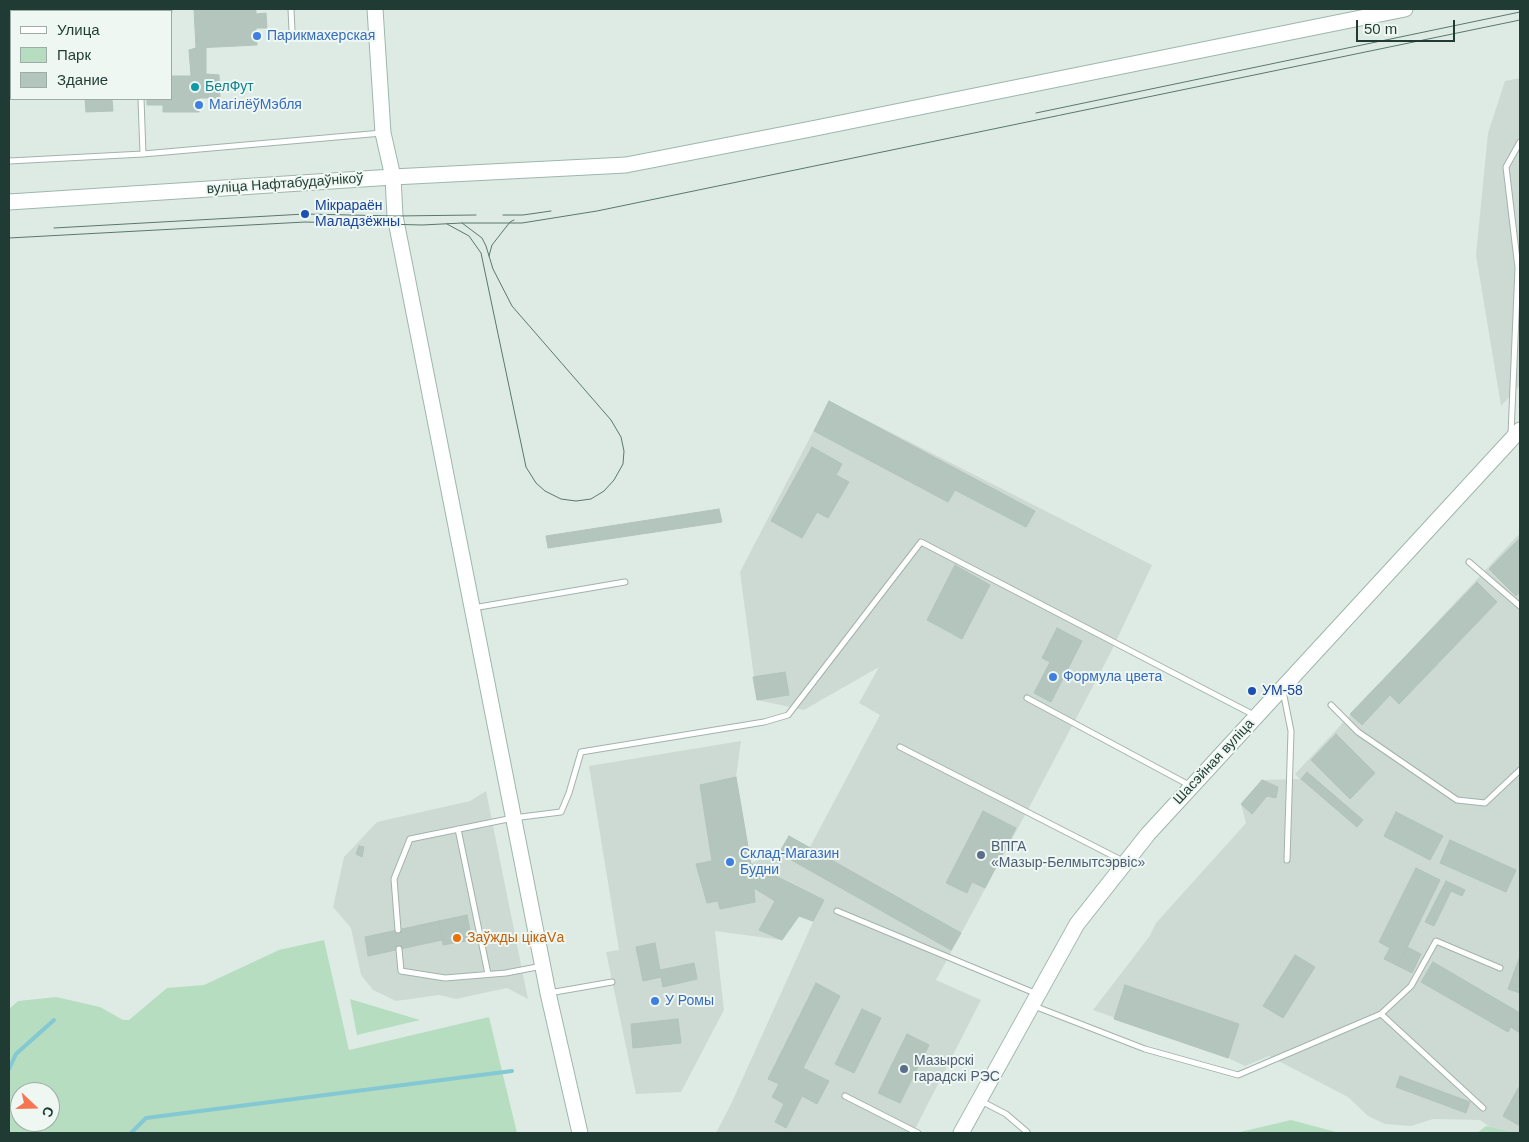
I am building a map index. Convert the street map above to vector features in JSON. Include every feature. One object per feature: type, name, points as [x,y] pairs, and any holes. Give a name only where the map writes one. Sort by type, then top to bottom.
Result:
[{"type":"main road","points":[[375,9],[383,133],[392,177],[395,216],[548,993],[580,1133]]},
{"type":"main road","name":"вуліца Нафтабудаўнікоў","points":[[9,202],[392,177],[626,165],[820,128],[1405,9]]},
{"type":"main road","name":"Шасэйная вуліца","points":[[961,1133],[1077,924],[1148,834],[1516,435]]},
{"type":"lane","points":[[292,9],[292,31]]},
{"type":"lane","points":[[141,100],[143,154]]},
{"type":"lane","points":[[9,161],[143,154],[383,133]]},
{"type":"lane","points":[[1516,435],[1519,266],[1506,167],[1520,142]]},
{"type":"lane","points":[[398,930],[394,879],[410,840],[513,818],[561,812],[569,793],[581,752],[764,722],[788,715],[921,542],[1257,716]]},
{"type":"lane","points":[[1469,562],[1520,606]]},
{"type":"lane","points":[[473,608],[625,582]]},
{"type":"lane","points":[[1282,688],[1291,731],[1287,860]]},
{"type":"lane","points":[[1027,698],[1192,786]]},
{"type":"lane","points":[[1332,705],[1358,732],[1457,800],[1485,803],[1520,770]]},
{"type":"lane","points":[[900,747],[1126,862]]},
{"type":"lane","points":[[458,829],[488,974]]},
{"type":"lane","points":[[837,911],[1145,1049],[1238,1075],[1381,1014],[1410,986],[1436,941],[1500,968]]},
{"type":"lane","points":[[399,949],[401,971],[445,978],[543,966]]},
{"type":"lane","points":[[548,993],[612,982]]},
{"type":"lane","points":[[1381,1014],[1483,1108]]},
{"type":"lane","points":[[845,1096],[918,1133]]},
{"type":"lane","points":[[980,1100],[1006,1114],[1026,1133]]},
{"type":"shaded area","points":[[1520,78],[1520,385],[1501,406],[1476,255],[1488,133],[1505,81]]},
{"type":"shaded area","points":[[829,401],[1152,565],[1110,654],[936,980],[981,1000],[913,1133],[716,1133],[732,1102],[813,922],[799,916],[782,940],[715,931],[724,1010],[681,1092],[636,1094],[606,952],[619,950],[589,766],[741,741],[736,777],[751,863],[779,853],[789,836],[810,847],[880,715],[859,703],[879,667],[804,710],[757,700],[740,572]]},
{"type":"shaded area","points":[[1520,533],[1520,1133],[1498,1133],[1480,1120],[1433,1119],[1411,1126],[1385,1124],[1368,1116],[1348,1097],[1269,1056],[1245,1066],[1228,1058],[1093,1010],[1149,937],[1156,923],[1246,823],[1241,804],[1262,780],[1300,779],[1295,774]]},
{"type":"shaded area","points":[[486,791],[528,999],[507,988],[456,999],[439,995],[396,1001],[373,990],[361,975],[351,928],[333,907],[344,857],[377,822],[470,801]]},
{"type":"green space","points":[[324,940],[349,1050],[489,1017],[517,1133],[9,1133],[9,1009],[18,1001],[56,997],[100,1007],[123,1020],[129,1020],[167,988],[204,985],[279,950]]},
{"type":"green space","points":[[350,999],[420,1020],[357,1035]]},
{"type":"green space","points":[[1291,1120],[1340,1133],[1236,1133]]},
{"type":"green space","points":[[1486,1126],[1515,1133],[1477,1133]]},
{"type":"building","points":[[82,9],[109,9],[109,10]]},
{"type":"building","points":[[194,9],[256,9],[256,14],[266,13],[267,28],[256,28],[257,45],[196,48]]},
{"type":"building","name":"БелФут","points":[[206,48],[206,74],[219,75],[220,98],[199,98],[199,112],[163,112],[163,100],[172,100],[172,76],[191,76],[189,50]]},
{"type":"building","points":[[85,100],[112,100],[113,111],[86,112]]},
{"type":"building","points":[[147,100],[163,100],[163,105],[147,105]]},
{"type":"building","points":[[829,401],[1035,511],[1026,527],[955,490],[948,502],[814,431]]},
{"type":"building","points":[[812,447],[842,464],[836,475],[849,482],[828,518],[817,512],[802,538],[771,521]]},
{"type":"building","points":[[719,509],[722,522],[548,548],[546,536]]},
{"type":"building","points":[[1520,538],[1520,592],[1516,596],[1489,569]]},
{"type":"building","points":[[955,565],[990,585],[962,639],[927,620]]},
{"type":"building","points":[[1477,582],[1497,602],[1399,704],[1390,695],[1362,725],[1350,714]]},
{"type":"building","name":"Формула цвета","points":[[1057,628],[1082,641],[1051,702],[1034,693],[1050,662],[1042,658]]},
{"type":"building","points":[[785,672],[789,695],[757,700],[753,677]]},
{"type":"building","points":[[1336,734],[1375,773],[1350,799],[1311,760]]},
{"type":"building","points":[[1307,772],[1363,820],[1357,827],[1301,779]]},
{"type":"building","points":[[736,777],[751,864],[824,900],[813,921],[799,916],[782,940],[759,930],[775,901],[754,888],[755,902],[720,909],[718,901],[707,903],[696,864],[712,861],[700,785]]},
{"type":"building","points":[[1262,780],[1278,787],[1276,798],[1267,796],[1252,814],[1241,804]]},
{"type":"building","name":"ВПГА «Мазыр-Белмытсэрвіс»","points":[[983,811],[1016,828],[985,888],[972,882],[967,893],[946,883]]},
{"type":"building","points":[[1396,812],[1443,836],[1430,860],[1384,836]]},
{"type":"building","points":[[789,836],[961,933],[951,950],[779,853]]},
{"type":"building","points":[[1450,840],[1516,870],[1506,892],[1440,863]]},
{"type":"building","points":[[359,846],[364,847],[362,857],[356,854]]},
{"type":"building","points":[[1416,868],[1440,880],[1398,966],[1384,959],[1390,948],[1379,942]]},
{"type":"building","points":[[1446,881],[1465,890],[1462,896],[1451,891],[1434,926],[1425,922]]},
{"type":"building","points":[[467,915],[472,940],[443,945],[439,921]]},
{"type":"building","points":[[439,921],[442,940],[368,956],[365,937]]},
{"type":"building","points":[[655,943],[660,970],[694,963],[697,979],[663,987],[661,977],[643,981],[636,947]]},
{"type":"building","points":[[1407,947],[1421,954],[1412,973],[1398,966]]},
{"type":"building","points":[[1295,955],[1315,967],[1283,1018],[1263,1006]]},
{"type":"building","points":[[1520,956],[1520,993],[1508,989]]},
{"type":"building","points":[[1433,962],[1520,1013],[1520,1033],[1511,1027],[1508,1032],[1421,982]]},
{"type":"building","points":[[816,983],[840,996],[803,1068],[829,1081],[817,1104],[802,1096],[786,1128],[775,1122],[784,1104],[772,1097],[779,1084],[768,1079]]},
{"type":"building","points":[[1125,985],[1239,1024],[1228,1058],[1114,1019]]},
{"type":"building","points":[[862,1009],[881,1018],[854,1073],[835,1064]]},
{"type":"building","points":[[678,1019],[681,1043],[633,1048],[631,1024]]},
{"type":"building","name":"Мазырскі гарадскі РЭС","points":[[907,1034],[929,1045],[900,1103],[878,1093]]},
{"type":"building","points":[[1400,1076],[1470,1102],[1466,1113],[1396,1087]]},
{"type":"building","points":[[1520,1085],[1520,1126],[1503,1116]]},
{"type":"waterway","points":[[9,1069],[16,1054],[54,1020]]},
{"type":"waterway","points":[[131,1133],[146,1118],[512,1071]]},
{"type":"tram line","points":[[1036,113],[1520,12]]},
{"type":"tram line","points":[[9,238],[305,222],[422,225],[522,223],[597,211],[1520,20]]},
{"type":"tram line","points":[[503,215],[523,215],[551,211]]},
{"type":"tram line","points":[[54,228],[305,214],[476,215]]},
{"type":"tram line","points":[[489,256],[492,245],[510,222],[514,220]]},
{"type":"tram line","points":[[447,224],[469,236],[481,253],[526,467],[536,483],[545,491],[561,499],[576,501],[591,499],[604,491],[614,480],[623,464],[624,451],[621,437],[611,420],[512,306],[493,269],[482,238],[462,223]]},
{"type":"place","name":"Парикмахерская","points":[[257,36]]},
{"type":"place","name":"БелФут","points":[[195,87]]},
{"type":"place","name":"МагілёўМэбля","points":[[199,105]]},
{"type":"place","name":"Мікрараён Маладзёжны","points":[[305,214]]},
{"type":"place","name":"Формула цвета","points":[[1053,677]]},
{"type":"place","name":"УМ-58","points":[[1252,691]]},
{"type":"place","name":"ВПГА «Мазыр-Белмытсэрвіс»","points":[[981,855]]},
{"type":"place","name":"Склад-Магазин Будни","points":[[730,862]]},
{"type":"place","name":"Заўжды цікаVа","points":[[457,938]]},
{"type":"place","name":"У Ромы","points":[[655,1001]]},
{"type":"place","name":"Мазырскі гарадскі РЭС","points":[[904,1069]]}]
